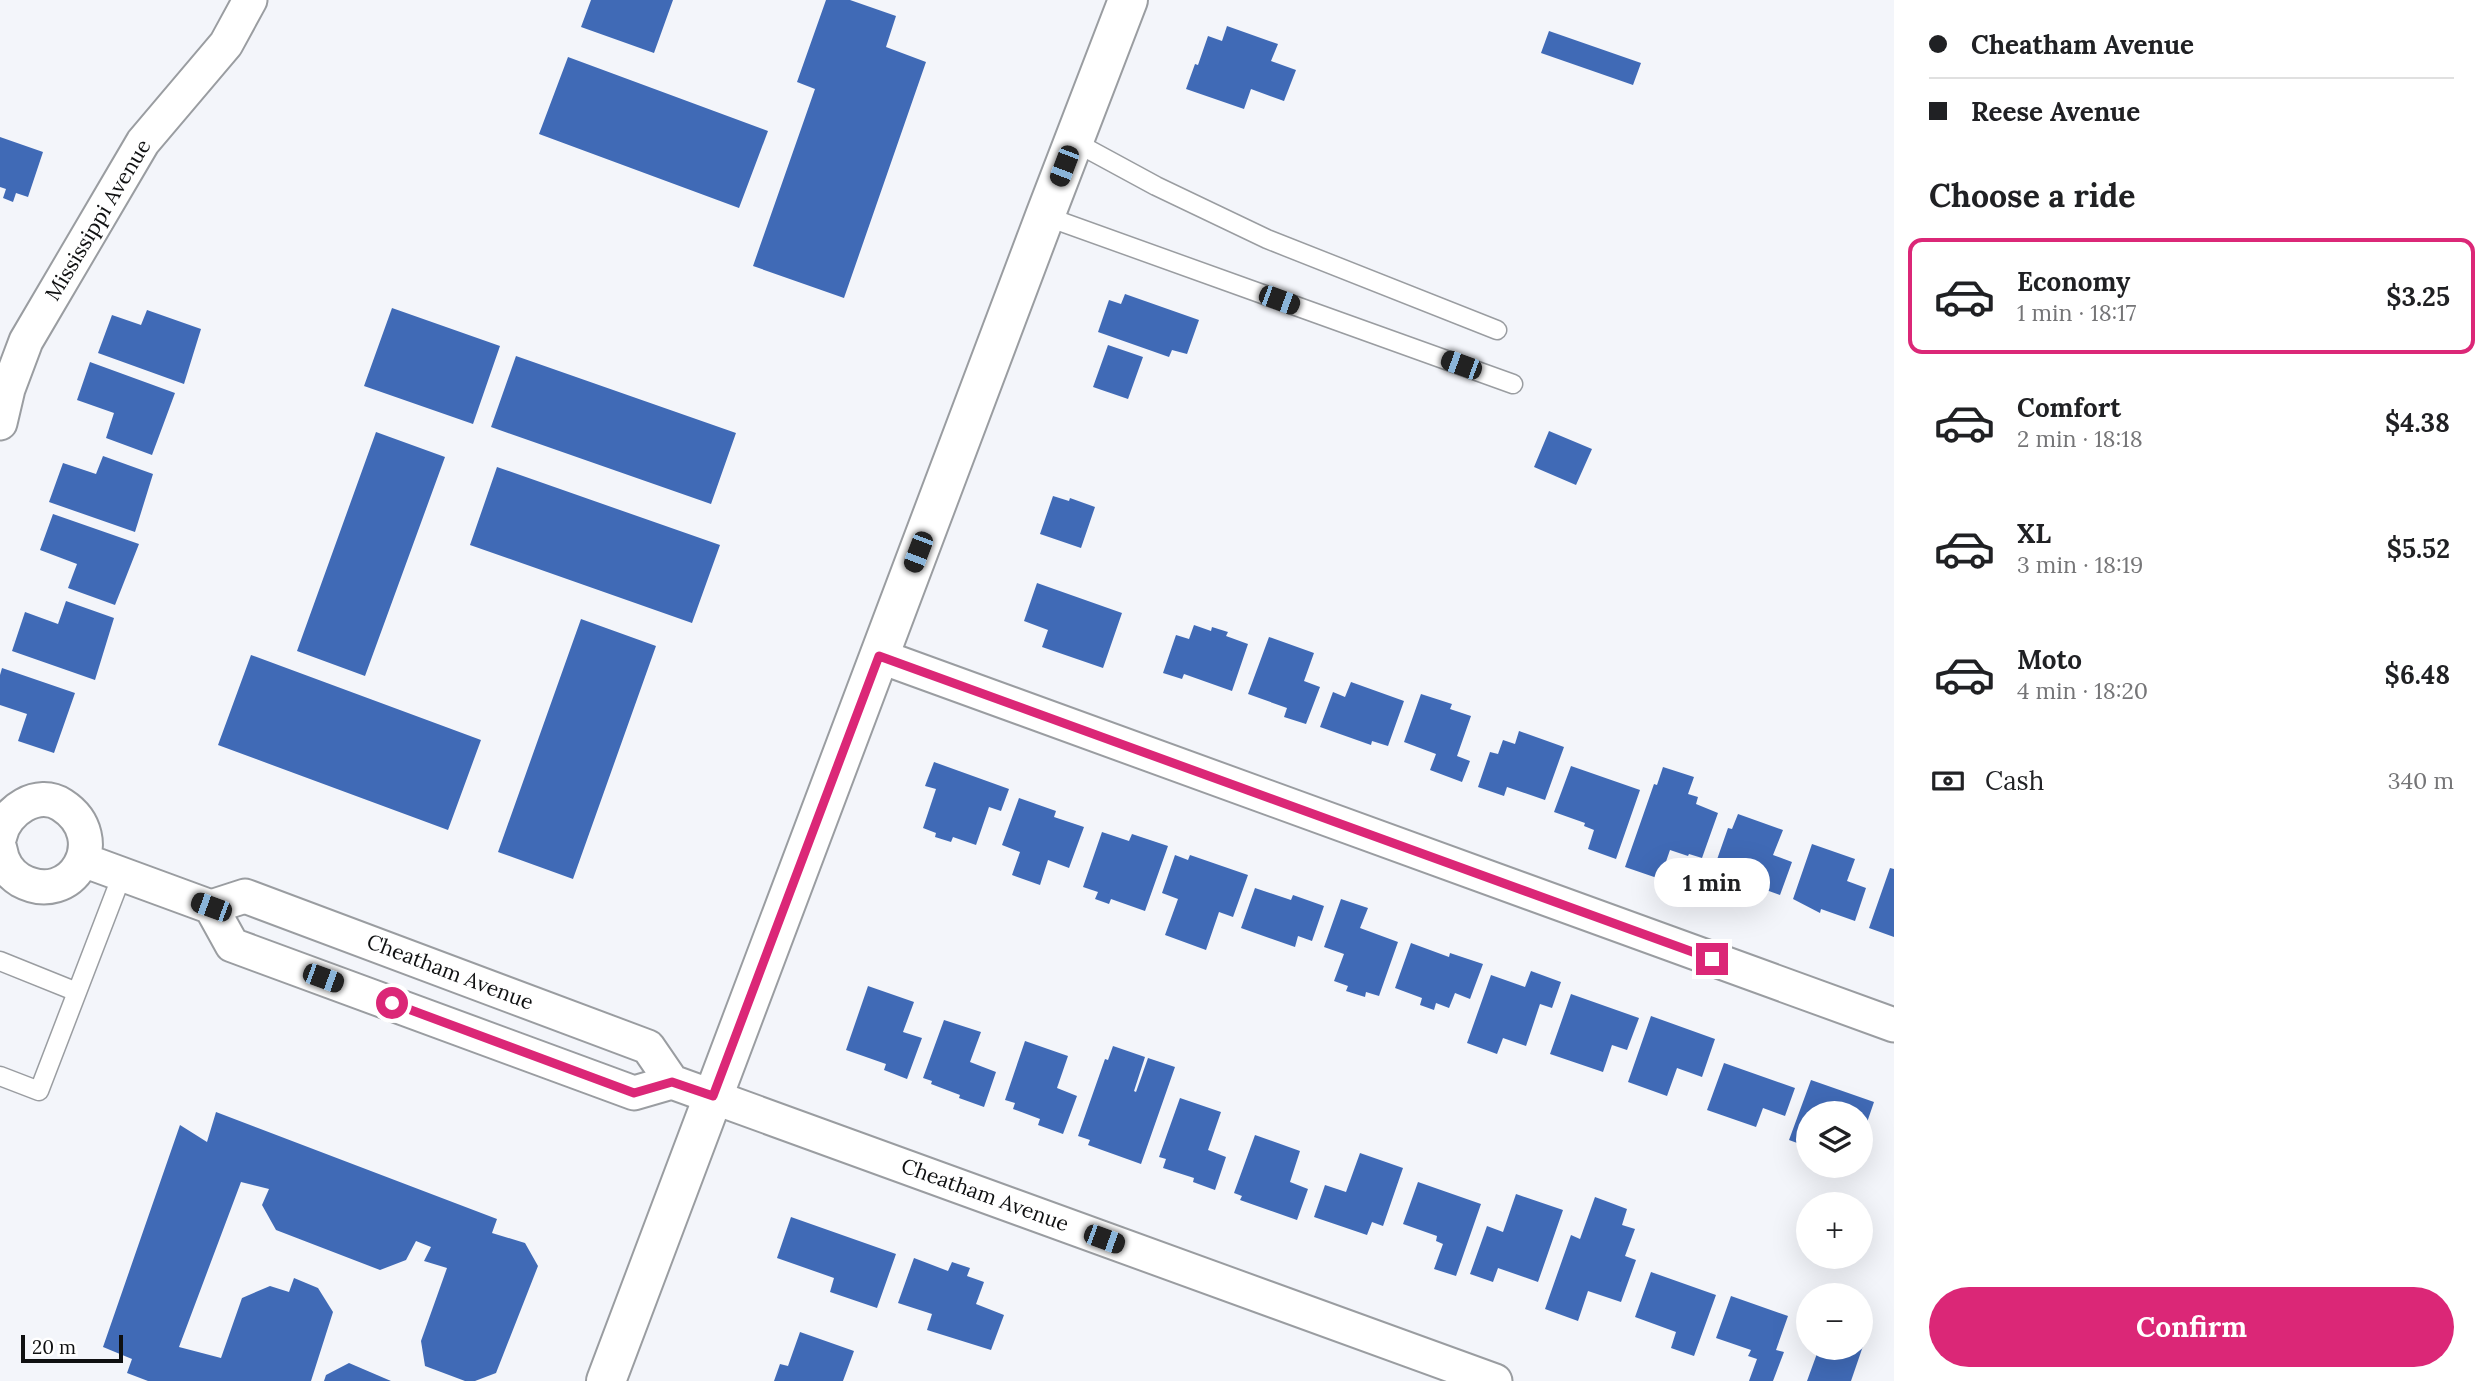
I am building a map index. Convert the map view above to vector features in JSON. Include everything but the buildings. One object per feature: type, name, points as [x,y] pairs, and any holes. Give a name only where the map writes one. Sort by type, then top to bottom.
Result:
[{"type":"street","name":"Mississippi Avenue","points":[[0,424],[8,389],[13,336],[143,142],[226,44],[250,0]]},
{"type":"street","points":[[606,1381],[1128,0]]},
{"type":"street","points":[[879,656],[1894,1025]]},
{"type":"street","points":[[36,800],[59,802],[77,816],[86,837],[83,860],[76,872],[66,881],[40,887],[27,884],[15,877],[6,867],[0,835],[15,810],[36,800]]},
{"type":"street","points":[[83,860],[211,907],[232,945],[634,1093],[672,1082]]},
{"type":"street","name":"Cheatham Avenue","points":[[211,907],[245,896],[648,1047],[672,1082],[1495,1381]]},
{"type":"lane","points":[[1073,141],[1156,187],[1267,239],[1497,330]]},
{"type":"lane","points":[[1045,216],[1513,384]]},
{"type":"lane","points":[[0,1076],[39,1091],[122,875]]},
{"type":"lane","points":[[0,961],[78,992]]},
{"type":"route","points":[[392,1003],[634,1093],[672,1082],[713,1096],[879,656],[1712,959]]}]
